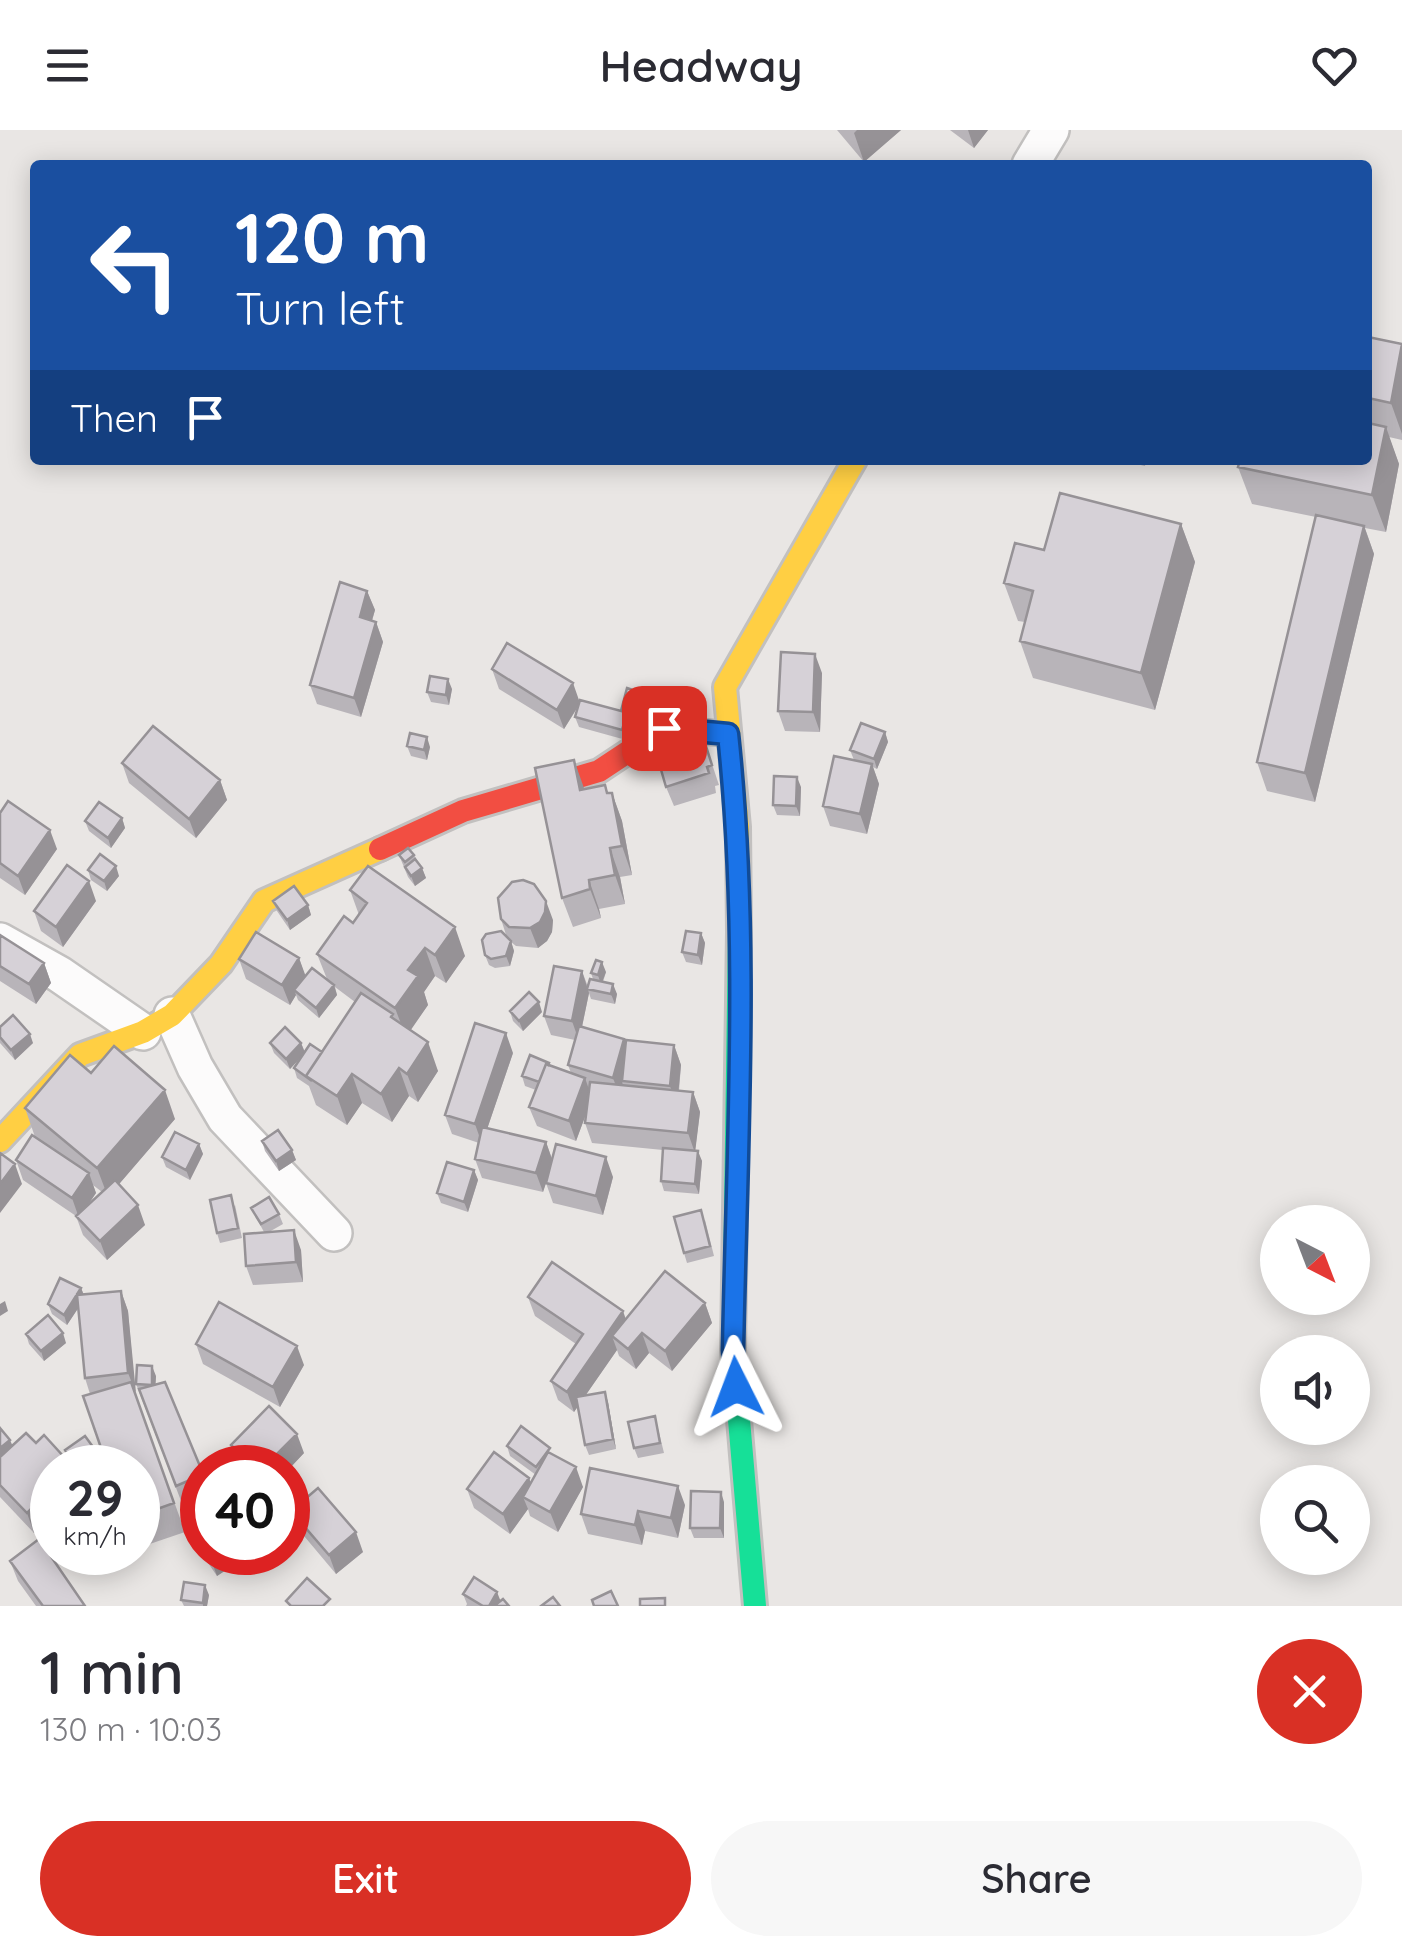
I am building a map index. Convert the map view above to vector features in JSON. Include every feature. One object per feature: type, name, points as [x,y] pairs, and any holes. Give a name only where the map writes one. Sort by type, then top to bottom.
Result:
[{"type":"street","points":[[1033,160],[1051,130]]},
{"type":"street","points":[[755,1606],[733,1350],[740,998],[738,827],[725,687],[852,465]]},
{"type":"street","points":[[0,1141],[80,1055],[157,1023],[220,964],[264,901],[464,811],[599,771],[664,728],[728,734]]},
{"type":"street","points":[[0,941],[157,1023],[194,1068],[225,1118],[334,1233]]},
{"type":"building","points":[[1372,338],[1402,344],[1391,403],[1372,399]]},
{"type":"building","points":[[1372,424],[1386,427],[1372,495],[1238,467],[1372,465]]},
{"type":"building","points":[[1060,493],[1181,524],[1141,673],[1020,641],[1033,591],[1004,583],[1015,543],[1044,550]]},
{"type":"building","points":[[1316,515],[1364,526],[1305,773],[1257,762]]},
{"type":"building","points":[[340,582],[367,591],[360,617],[376,622],[354,698],[310,685]]},
{"type":"building","points":[[507,643],[573,683],[557,710],[492,669]]},
{"type":"building","points":[[781,652],[815,654],[813,712],[778,711]]},
{"type":"building","points":[[430,676],[448,679],[446,695],[427,692]]},
{"type":"building","points":[[627,688],[639,692],[632,718],[626,716],[622,730],[575,717],[580,700],[621,711]]},
{"type":"building","points":[[693,722],[696,729],[700,728],[704,740],[700,742],[705,743],[712,765],[707,767],[709,773],[666,787],[651,735]]},
{"type":"building","points":[[861,723],[885,732],[874,759],[850,750]]},
{"type":"building","points":[[153,726],[220,780],[189,819],[122,763]]},
{"type":"building","points":[[410,733],[427,737],[424,750],[407,746]]},
{"type":"building","points":[[834,756],[872,764],[860,814],[823,806]]},
{"type":"building","points":[[574,760],[580,790],[605,785],[607,793],[612,793],[622,846],[610,848],[615,875],[589,880],[590,889],[562,898],[535,768]]},
{"type":"building","points":[[774,776],[797,777],[796,806],[773,805]]},
{"type":"building","points":[[8,801],[50,830],[18,876],[0,863],[0,813]]},
{"type":"building","points":[[99,802],[122,818],[108,838],[85,821]]},
{"type":"building","points":[[408,848],[414,855],[405,862],[399,855]]},
{"type":"building","points":[[100,854],[116,866],[104,881],[88,870]]},
{"type":"building","points":[[415,859],[422,868],[411,876],[405,867]]},
{"type":"building","points":[[67,865],[89,881],[56,927],[34,911]]},
{"type":"building","points":[[368,866],[455,927],[435,955],[425,948],[408,970],[418,976],[395,1008],[317,954],[344,916],[353,923],[367,903],[350,890]]},
{"type":"building","points":[[512,882],[534,884],[546,901],[545,912],[540,922],[530,928],[509,927],[501,919],[498,898]]},
{"type":"building","points":[[294,886],[308,905],[287,920],[273,901]]},
{"type":"building","points":[[501,931],[511,941],[506,956],[491,959],[485,955],[482,940],[486,934]]},
{"type":"building","points":[[686,931],[701,933],[698,955],[682,952]]},
{"type":"building","points":[[256,932],[299,958],[282,985],[239,959]]},
{"type":"building","points":[[0,935],[44,963],[29,984],[0,966]]},
{"type":"building","points":[[596,960],[602,962],[598,975],[591,973]]},
{"type":"building","points":[[554,966],[582,971],[572,1021],[544,1016]]},
{"type":"building","points":[[312,968],[334,985],[316,1008],[294,990]]},
{"type":"building","points":[[590,979],[613,984],[611,994],[587,989]]},
{"type":"building","points":[[529,992],[539,1002],[519,1021],[510,1011]]},
{"type":"building","points":[[361,993],[428,1042],[407,1074],[399,1068],[381,1094],[352,1074],[337,1096],[306,1076]]},
{"type":"building","points":[[13,1015],[30,1034],[11,1050],[0,1037],[0,1027]]},
{"type":"building","points":[[475,1023],[506,1033],[475,1124],[445,1115]]},
{"type":"building","points":[[579,1026],[624,1039],[613,1078],[568,1065]]},
{"type":"building","points":[[285,1027],[301,1043],[286,1059],[270,1043]]},
{"type":"building","points":[[626,1040],[674,1045],[670,1086],[622,1081]]},
{"type":"building","points":[[310,1044],[322,1052],[306,1076],[312,1081],[294,1068]]},
{"type":"building","points":[[114,1046],[165,1090],[97,1168],[25,1108],[70,1055],[91,1073]]},
{"type":"building","points":[[530,1055],[549,1063],[539,1082],[522,1076]]},
{"type":"building","points":[[546,1064],[585,1078],[569,1121],[529,1107]]},
{"type":"building","points":[[590,1082],[693,1092],[688,1133],[585,1123]]},
{"type":"building","points":[[482,1127],[546,1142],[536,1173],[475,1159]]},
{"type":"building","points":[[278,1130],[292,1150],[276,1161],[262,1141]]},
{"type":"building","points":[[175,1132],[199,1144],[186,1170],[162,1157]]},
{"type":"building","points":[[32,1135],[89,1173],[72,1198],[16,1160]]},
{"type":"building","points":[[556,1144],[606,1157],[596,1196],[546,1183]]},
{"type":"building","points":[[663,1148],[698,1151],[695,1184],[661,1181]]},
{"type":"building","points":[[0,1153],[15,1164],[0,1184]]},
{"type":"building","points":[[447,1162],[474,1170],[464,1202],[437,1193]]},
{"type":"building","points":[[115,1180],[138,1205],[100,1241],[76,1216]]},
{"type":"building","points":[[231,1195],[238,1228],[217,1233],[210,1200]]},
{"type":"building","points":[[269,1197],[279,1214],[261,1224],[251,1208]]},
{"type":"building","points":[[701,1210],[710,1246],[684,1253],[674,1217]]},
{"type":"building","points":[[294,1230],[296,1262],[246,1266],[244,1234]]},
{"type":"building","points":[[552,1262],[623,1311],[567,1392],[551,1381],[583,1334],[528,1297]]},
{"type":"building","points":[[665,1271],[705,1303],[665,1351],[642,1333],[628,1349],[612,1336]]},
{"type":"building","points":[[60,1278],[81,1288],[64,1315],[48,1304]]},
{"type":"building","points":[[121,1291],[128,1373],[85,1378],[77,1295]]},
{"type":"building","points":[[219,1302],[297,1346],[273,1387],[196,1344]]},
{"type":"building","points":[[48,1315],[63,1333],[41,1351],[26,1334]]},
{"type":"building","points":[[137,1365],[152,1366],[152,1385],[136,1384]]},
{"type":"building","points":[[131,1382],[153,1445],[100,1445],[83,1396]]},
{"type":"building","points":[[165,1382],[191,1445],[180,1445],[180,1484],[176,1486],[139,1389]]},
{"type":"building","points":[[605,1392],[613,1439],[585,1445],[576,1397]]},
{"type":"building","points":[[269,1406],[297,1434],[286,1445],[231,1445]]},
{"type":"building","points":[[655,1416],[660,1443],[634,1448],[628,1422]]},
{"type":"building","points":[[521,1426],[550,1448],[536,1467],[507,1446]]},
{"type":"building","points":[[0,1428],[10,1440],[0,1448]]},
{"type":"building","points":[[26,1433],[36,1443],[44,1435],[53,1445],[30,1445],[27,1513],[0,1485],[0,1457]]},
{"type":"building","points":[[85,1436],[92,1445],[72,1445]]},
{"type":"building","points":[[494,1452],[529,1478],[503,1514],[467,1489]]},
{"type":"building","points":[[548,1452],[576,1467],[550,1512],[523,1497]]},
{"type":"building","points":[[160,1464],[174,1503],[160,1508]]},
{"type":"building","points":[[590,1468],[678,1486],[671,1518],[638,1511],[635,1525],[581,1514]]},
{"type":"building","points":[[318,1488],[356,1532],[329,1555],[310,1533],[310,1495]]},
{"type":"building","points":[[691,1491],[721,1492],[720,1528],[690,1528]]},
{"type":"building","points":[[30,1546],[30,1575],[64,1575],[85,1606],[43,1606],[10,1561]]},
{"type":"building","points":[[474,1577],[497,1592],[489,1606],[463,1594]]},
{"type":"building","points":[[307,1578],[330,1599],[323,1606],[291,1606],[286,1601]]},
{"type":"building","points":[[184,1582],[205,1585],[203,1603],[181,1600]]},
{"type":"building","points":[[611,1591],[618,1606],[594,1606],[592,1600]]},
{"type":"building","points":[[553,1597],[560,1606],[541,1606]]},
{"type":"building","points":[[665,1598],[665,1606],[640,1606],[640,1599]]},
{"type":"traffic: fast","points":[[739,932],[733,1350],[755,1606]]},
{"type":"traffic: slow","points":[[739,932],[738,827],[725,687],[852,465]]},
{"type":"traffic: slow","points":[[0,1141],[80,1055],[143,1032],[172,1015],[221,964],[264,901],[380,849]]},
{"type":"traffic: jam","points":[[380,849],[463,811],[599,771],[664,728],[728,734]]},
{"type":"route","points":[[664,728],[728,734],[738,827],[740,998],[733,1350],[736,1387]]}]
